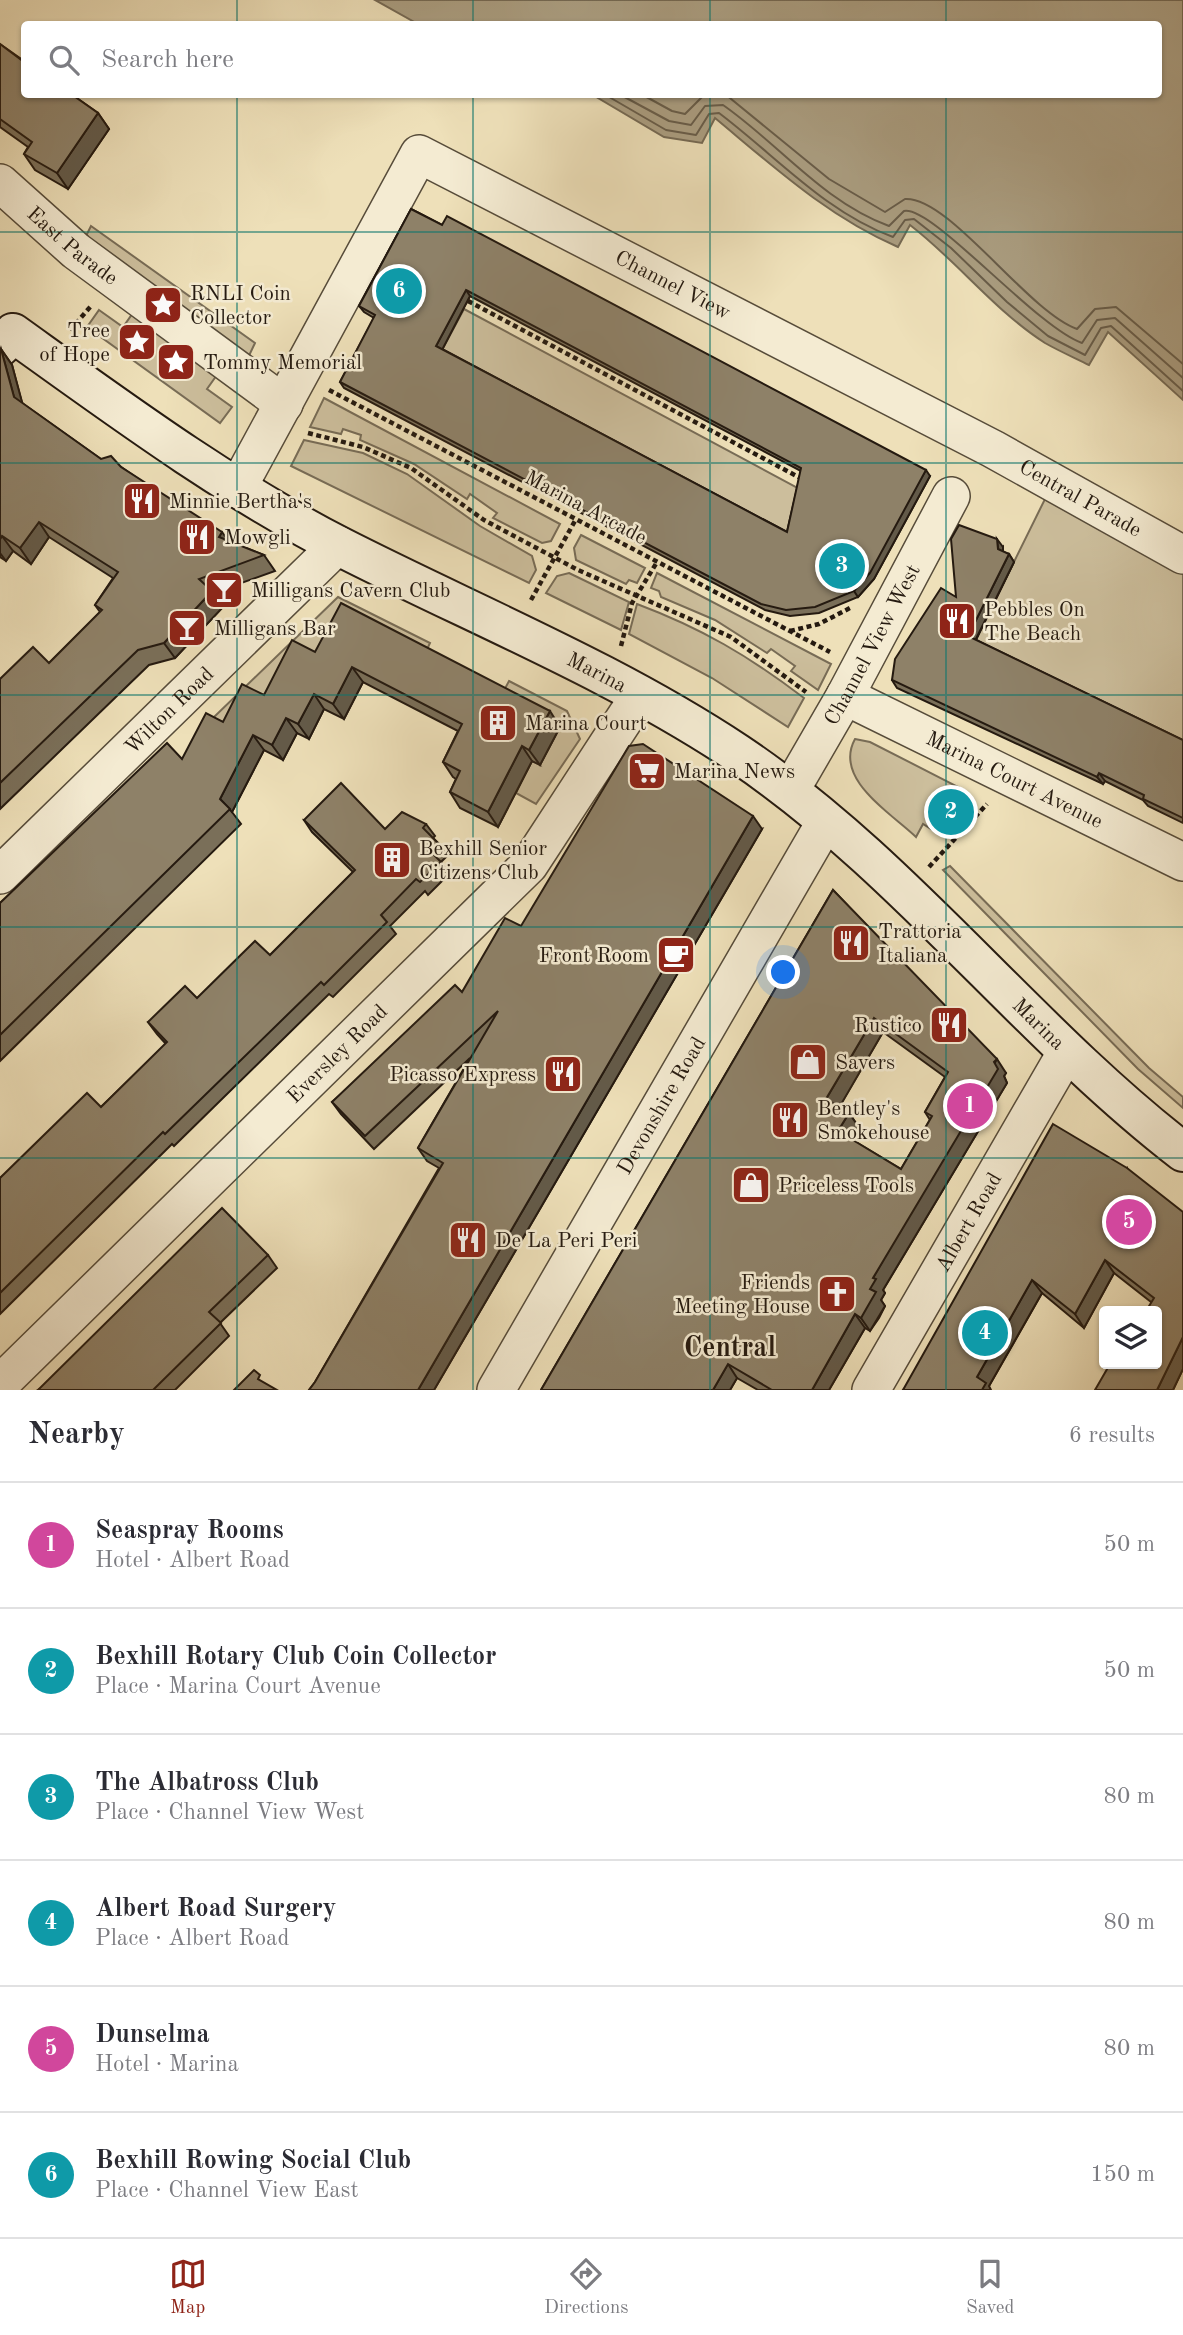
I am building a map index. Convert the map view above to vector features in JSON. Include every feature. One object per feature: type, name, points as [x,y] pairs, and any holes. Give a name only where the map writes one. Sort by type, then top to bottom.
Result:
[{"type":"main road","name":"Marina","points":[[4,334],[47,358],[114,408],[237,489],[338,545],[692,723],[790,791],[826,821],[904,893],[1066,1053],[1183,1152]]},
{"type":"street","name":"Channel View","points":[[284,404],[419,154],[979,442]]},
{"type":"street","name":"East Parade","points":[[0,183],[114,279],[284,404]]},
{"type":"street","points":[[237,489],[284,404]]},
{"type":"street","name":"Central Parade","points":[[979,442],[1183,555]]},
{"type":"street","name":"Channel View West","points":[[790,791],[845,696],[951,496]]},
{"type":"street","name":"Wilton Road","points":[[0,875],[338,545]]},
{"type":"street","name":"Eversley Road","points":[[0,1384],[529,865],[626,688]]},
{"type":"street","name":"Marina Court Avenue","points":[[845,696],[1183,862]]},
{"type":"street","name":"Devonshire Road","points":[[496,1390],[826,821]]},
{"type":"street","name":"Albert Road","points":[[871,1390],[1066,1053]]},
{"type":"path","points":[[47,358],[114,279]]},
{"type":"path","points":[[468,301],[817,487]]},
{"type":"path","name":"Marina Arcade","points":[[331,391],[825,650]]},
{"type":"path","points":[[316,435],[363,447],[411,468],[484,520],[555,558],[731,637],[804,691]]},
{"type":"path","points":[[513,632],[576,519]]},
{"type":"path","points":[[626,688],[632,603],[657,562]]},
{"type":"path","points":[[904,893],[1011,778]]},
{"type":"shaded area","points":[[91,226],[255,343],[246,362],[82,244]]},
{"type":"shaded area","points":[[464,309],[874,529],[800,542],[441,352]]},
{"type":"shaded area","points":[[99,310],[123,327],[135,310],[219,372],[207,389],[232,407],[220,423],[87,327]]},
{"type":"shaded area","points":[[324,398],[560,524],[551,541],[542,543],[493,518],[497,513],[470,494],[467,499],[414,464],[360,440],[361,435],[343,429],[341,434],[310,427]]},
{"type":"shaded area","points":[[304,440],[363,453],[407,474],[480,526],[532,556],[536,570],[529,583],[291,466]]},
{"type":"shaded area","points":[[1045,499],[1183,573],[1183,745],[974,643]]},
{"type":"shaded area","points":[[581,535],[645,568],[637,583],[629,580],[626,584],[576,560],[574,548]]},
{"type":"shaded area","points":[[569,573],[629,602],[621,630],[546,593],[557,576]]},
{"type":"shaded area","points":[[657,573],[831,664],[818,690],[791,671],[795,666],[771,649],[767,653],[715,620],[661,597],[659,591],[651,588]]},
{"type":"shaded area","points":[[338,597],[430,643],[424,656],[234,738],[212,719]]},
{"type":"shaded area","points":[[637,604],[724,644],[804,698],[788,727],[712,678],[629,634]]},
{"type":"shaded area","points":[[509,681],[567,711],[580,739],[536,804],[516,793],[532,761],[540,765],[501,696]]},
{"type":"shaded area","points":[[855,739],[870,742],[964,790],[934,831],[923,824],[916,837],[868,794],[852,768],[850,754]]},
{"type":"shaded area","points":[[950,866],[1149,1068],[1183,1097],[1183,1108],[1138,1069],[943,870]]},
{"type":"water","points":[[375,0],[1183,0],[1183,400],[1108,332],[1089,365],[1045,343],[1009,316],[910,225],[898,247],[872,235],[802,189],[715,118],[702,143],[664,137],[598,98],[1162,98],[1162,21],[413,21]]},
{"type":"building","points":[[0,44],[21,60],[21,98],[77,98],[98,113],[57,173],[24,154],[32,142],[0,119]]},
{"type":"building","points":[[411,209],[442,225],[447,216],[926,470],[870,573],[854,591],[815,607],[786,610],[761,604],[340,382],[375,315],[359,306]],"holes":[[[466,290],[801,468],[787,532],[436,346]]]},
{"type":"building","points":[[1,349],[14,397],[101,459],[111,456],[121,467],[222,532],[219,537],[264,555],[199,579],[212,591],[164,643],[138,650],[0,783],[0,679],[33,647],[49,663],[102,610],[95,605],[118,572],[39,522],[20,548],[2,536],[0,539]]},
{"type":"building","points":[[959,525],[997,539],[998,549],[1009,554],[968,636],[1183,740],[1183,818],[1143,799],[1144,795],[1099,773],[1097,777],[892,680],[895,659],[941,588],[956,597],[951,539]]},
{"type":"building","points":[[341,603],[550,711],[529,750],[522,746],[488,812],[450,792],[460,771],[443,762],[462,724],[352,667],[333,704],[314,694],[298,724],[286,718],[272,745],[253,735],[220,799],[230,809],[0,1035],[0,903],[167,743],[182,759],[206,713],[223,722],[242,684],[264,695],[292,640],[315,652]]},
{"type":"building","points":[[643,744],[753,816],[418,1390],[309,1390],[443,1163],[418,1148],[498,1011],[365,1136],[332,1102],[455,985],[462,992],[505,918],[521,926],[629,746]]},
{"type":"building","points":[[341,783],[385,829],[402,812],[426,824],[423,828],[439,844],[431,852],[441,862],[420,882],[416,879],[381,915],[387,922],[324,985],[321,982],[165,1134],[163,1132],[0,1293],[0,1178],[87,1093],[101,1107],[167,1042],[148,1022],[185,986],[197,998],[255,941],[270,955],[355,870],[304,820]]},
{"type":"building","points":[[833,890],[997,1059],[994,1062],[998,1069],[873,1278],[876,1279],[870,1289],[876,1292],[861,1318],[855,1314],[812,1390],[772,1390],[728,1364],[713,1390],[541,1390]],"holes":[[[874,1018],[948,1072],[925,1112],[932,1116],[901,1169],[838,1131],[849,1113],[826,1099]]]},
{"type":"building","points":[[1053,1124],[1127,1168],[1183,1212],[1183,1337],[1157,1390],[1095,1390],[1107,1369],[1162,1369],[1162,1306],[1149,1306],[1154,1298],[1105,1260],[1075,1314],[1032,1280],[977,1377],[986,1383],[982,1390],[903,1390]]},
{"type":"building","points":[[222,1208],[268,1255],[209,1312],[221,1323],[153,1390],[38,1390]]},
{"type":"building","points":[[254,1370],[260,1375],[258,1379],[277,1390],[234,1390]]},
{"type":"place","name":"Bexhill Rowing Social Club","points":[[399,291]]},
{"type":"place","name":"RNLI Coin Collector","points":[[163,305]]},
{"type":"place","name":"Tree of Hope","points":[[137,342]]},
{"type":"place","name":"Tommy Memorial","points":[[176,362]]},
{"type":"place","name":"Minnie Bertha's","points":[[142,501]]},
{"type":"place","name":"Mowgli","points":[[197,537]]},
{"type":"place","name":"The Albatross Club","points":[[842,566]]},
{"type":"place","name":"Milligans Cavern Club","points":[[224,590]]},
{"type":"place","name":"Pebbles On The Beach","points":[[957,621]]},
{"type":"place","name":"Milligans Bar","points":[[187,628]]},
{"type":"place","name":"Marina Court","points":[[498,723]]},
{"type":"place","name":"Marina News","points":[[647,771]]},
{"type":"place","name":"Bexhill Rotary Club Coin Collector","points":[[951,812]]},
{"type":"place","name":"Bexhill Senior Citizens Club","points":[[392,860]]},
{"type":"place","name":"Trattoria Italiana","points":[[851,943]]},
{"type":"place","name":"Front Room","points":[[676,955]]},
{"type":"place","name":"Rustico","points":[[949,1025]]},
{"type":"place","name":"Savers","points":[[808,1062]]},
{"type":"place","name":"Picasso Express","points":[[563,1074]]},
{"type":"place","name":"Seaspray Rooms","points":[[970,1106]]},
{"type":"place","name":"Bentley's Smokehouse","points":[[790,1120]]},
{"type":"place","name":"Priceless Tools","points":[[751,1185]]},
{"type":"place","name":"Dunselma","points":[[1129,1222]]},
{"type":"place","name":"De La Peri Peri","points":[[468,1240]]},
{"type":"place","name":"Friends Meeting House","points":[[837,1294]]},
{"type":"place","name":"Albert Road Surgery","points":[[985,1333]]},
{"type":"district","name":"Central","points":[[730,1346]]}]
